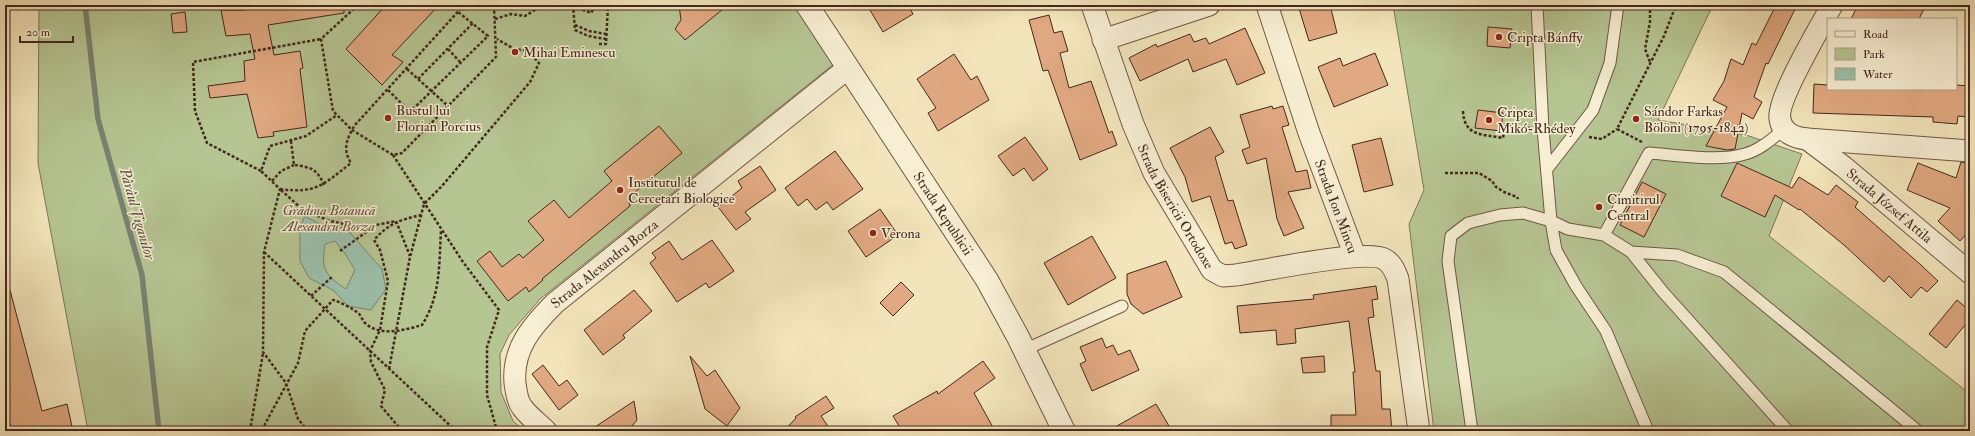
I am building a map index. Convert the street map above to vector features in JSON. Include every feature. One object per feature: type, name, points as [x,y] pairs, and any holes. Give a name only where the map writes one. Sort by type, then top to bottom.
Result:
[{"type":"street","name":"Strada Republicii","points":[[807,5],[987,280],[1064,431]]},
{"type":"street","name":"Strada Bisericii Ortodoxe","points":[[1092,5],[1142,149],[1154,174],[1193,239],[1216,273],[1223,276],[1236,275],[1355,256]]},
{"type":"street","points":[[1103,40],[1209,5]]},
{"type":"street","name":"Strada Ion Mincu","points":[[1268,5],[1309,133],[1355,256],[1378,257],[1384,259],[1393,267],[1395,272],[1419,431]]},
{"type":"street","points":[[1832,5],[1783,100],[1780,120],[1784,129],[1795,138],[1970,151]]},
{"type":"street","name":"Strada Alexandru Borza","points":[[546,431],[521,406],[514,372],[516,357],[525,338],[537,321],[561,298],[848,68]]},
{"type":"street","name":"Strada József Attila","points":[[1807,139],[1844,167],[1970,273]]},
{"type":"lane","points":[[1537,5],[1543,129],[1551,221],[1556,250],[1576,286],[1606,331],[1648,431]]},
{"type":"lane","points":[[1547,169],[1593,110],[1610,63],[1618,5]]},
{"type":"lane","points":[[1604,235],[1649,153],[1713,158],[1744,154],[1769,142],[1784,129]]},
{"type":"lane","points":[[1472,431],[1448,260],[1451,236],[1468,223],[1500,215],[1522,213],[1551,221],[1568,229],[1604,235],[1631,252],[1663,292],[1788,431]]},
{"type":"lane","points":[[1631,252],[1677,255],[1724,272],[1918,431]]},
{"type":"lane","points":[[1024,350],[1122,306]]},
{"type":"path","points":[[358,5],[321,39],[193,62],[195,111],[207,143],[261,170],[303,210],[330,221],[368,229]]},
{"type":"path","points":[[280,189],[303,191],[324,185],[351,162],[346,154],[348,137],[352,130],[464,5]]},
{"type":"path","points":[[393,154],[402,153],[496,57],[494,5]]},
{"type":"path","points":[[495,19],[511,14],[525,16],[544,5]]},
{"type":"path","points":[[596,5],[591,13],[573,6],[575,30],[583,35],[606,39]]},
{"type":"path","points":[[599,44],[606,44],[608,5]]},
{"type":"path","points":[[1650,5],[1650,22],[1645,49],[1650,62]]},
{"type":"path","points":[[1574,134],[1602,139],[1617,129],[1676,5]]},
{"type":"path","points":[[388,90],[410,112],[488,36],[458,12]]},
{"type":"path","points":[[418,79],[473,23]]},
{"type":"path","points":[[575,25],[589,31],[606,34]]},
{"type":"path","points":[[321,39],[333,111],[352,130],[393,154],[441,230],[499,310],[487,347],[487,395],[497,431]]},
{"type":"path","points":[[389,369],[410,257],[424,204],[442,186],[530,82],[539,63],[528,51],[514,48],[496,39]]},
{"type":"path","points":[[448,49],[460,62]]},
{"type":"path","points":[[407,69],[448,106]]},
{"type":"path","points":[[1463,111],[1464,123],[1472,132],[1503,138],[1505,126],[1543,129]]},
{"type":"path","points":[[261,170],[270,146],[306,136],[337,115]]},
{"type":"path","points":[[1617,129],[1642,141],[1649,153]]},
{"type":"path","points":[[291,141],[294,165]]},
{"type":"path","points":[[272,181],[281,171],[294,165],[312,169],[319,174],[324,185]]},
{"type":"path","points":[[1445,173],[1479,174],[1492,181],[1496,187],[1504,192],[1517,197],[1522,213]]},
{"type":"path","points":[[250,431],[263,352],[264,252],[280,189]]},
{"type":"path","points":[[340,251],[357,236],[376,225],[421,215]]},
{"type":"path","points":[[396,221],[410,257]]},
{"type":"path","points":[[396,221],[382,231],[374,240],[380,250],[388,281],[380,330],[370,351],[371,362],[385,390],[381,406],[402,431]]},
{"type":"path","points":[[264,431],[265,424],[298,363],[305,331],[324,308],[333,300],[340,301],[347,308],[357,312],[365,323],[380,330],[396,332],[422,325],[431,311],[437,291],[441,230]]},
{"type":"path","points":[[264,252],[456,431]]},
{"type":"path","points":[[311,296],[333,276]]},
{"type":"path","points":[[263,352],[286,383],[298,419],[308,431]]},
{"type":"green space","name":"Grădina Botanică Alexandru Borza","points":[[39,5],[797,5],[834,64],[540,299],[509,335],[500,354],[501,392],[513,421],[525,431],[88,431],[38,163]]},
{"type":"green space","name":"Cimitirul Central","points":[[1393,5],[1713,5],[1658,120],[1746,135],[1802,154],[1769,236],[1970,394],[1970,431],[1434,431],[1409,224],[1424,190]]},
{"type":"water","points":[[305,216],[333,232],[344,226],[382,269],[386,289],[371,310],[348,306],[333,290],[309,278],[300,261],[300,227]],"holes":[[[335,241],[355,270],[346,289],[333,280],[326,271],[324,266],[325,244]]]},
{"type":"building","points":[[244,5],[344,5],[344,13],[268,25],[274,55],[300,51],[303,68],[300,69],[307,127],[273,132],[274,136],[258,138],[247,94],[210,98],[208,86],[245,81],[244,61],[255,59],[250,34],[226,36],[221,10],[245,10]]},
{"type":"building","points":[[386,5],[439,5],[392,55],[403,62],[382,85],[346,49]]},
{"type":"building","points":[[679,5],[728,5],[685,40],[675,29],[681,20]]},
{"type":"building","points":[[867,5],[908,5],[913,14],[883,32]]},
{"type":"building","points":[[1298,5],[1330,5],[1337,33],[1309,41]]},
{"type":"building","points":[[1776,5],[1797,5],[1768,64],[1766,63],[1754,97],[1762,102],[1753,119],[1742,113],[1735,149],[1727,150],[1706,146],[1727,107],[1713,100],[1724,81],[1731,59],[1743,65],[1752,43],[1756,45]]},
{"type":"building","points":[[1858,5],[1926,5],[1920,18],[1852,18]]},
{"type":"building","points":[[185,12],[187,32],[173,33],[171,14]]},
{"type":"building","points":[[1049,15],[1054,33],[1062,31],[1068,51],[1060,53],[1069,88],[1091,81],[1109,133],[1112,131],[1117,145],[1080,160],[1048,70],[1043,71],[1029,20]]},
{"type":"building","name":"Cripta Bánffy","points":[[1488,27],[1512,29],[1510,48],[1487,46]]},
{"type":"building","points":[[1245,28],[1265,73],[1237,85],[1226,59],[1193,72],[1188,59],[1140,81],[1129,58],[1156,44],[1157,47],[1190,34],[1194,42],[1206,38],[1209,44]]},
{"type":"building","points":[[1375,53],[1388,85],[1334,107],[1318,67],[1340,58],[1343,66]]},
{"type":"building","points":[[954,54],[971,80],[977,76],[989,100],[938,131],[928,113],[936,108],[917,79]]},
{"type":"building","points":[[1814,84],[1827,85],[1827,90],[1957,90],[1957,85],[1970,86],[1968,117],[1958,116],[1957,124],[1933,122],[1933,117],[1813,113]]},
{"type":"building","points":[[1272,106],[1273,109],[1283,106],[1289,125],[1282,127],[1296,172],[1307,170],[1311,188],[1288,192],[1304,228],[1284,236],[1277,219],[1266,158],[1247,164],[1242,150],[1250,147],[1240,115]]},
{"type":"building","name":"Cripta Mikó-Rhédey","points":[[1478,110],[1503,113],[1501,131],[1475,128]]},
{"type":"building","name":"Institutul de Cercetari Biologice","points":[[659,126],[682,153],[628,198],[630,206],[542,279],[543,280],[529,292],[526,287],[508,301],[477,261],[490,251],[502,267],[519,254],[523,258],[544,240],[528,221],[554,200],[569,218],[612,181],[604,171]]},
{"type":"building","points":[[1210,127],[1224,152],[1215,157],[1228,201],[1233,200],[1247,245],[1235,249],[1232,242],[1225,244],[1210,196],[1192,202],[1185,177],[1170,148]]},
{"type":"building","points":[[1025,137],[1048,169],[1033,181],[1024,168],[1013,176],[998,156]]},
{"type":"building","points":[[1381,138],[1393,185],[1364,192],[1352,145]]},
{"type":"building","points":[[835,151],[863,189],[833,210],[827,202],[816,210],[807,199],[798,206],[785,188]]},
{"type":"building","points":[[1961,162],[1970,163],[1970,230],[1960,241],[1938,221],[1950,208],[1907,190],[1918,163],[1956,178]]},
{"type":"building","points":[[1737,163],[1792,188],[1799,177],[1828,195],[1836,185],[1858,202],[1855,207],[1938,281],[1927,292],[1921,287],[1911,298],[1889,276],[1884,282],[1844,245],[1800,209],[1799,210],[1775,195],[1765,217],[1721,196]]},
{"type":"building","points":[[760,166],[776,190],[745,212],[751,219],[736,230],[718,207],[742,188],[738,181]]},
{"type":"building","points":[[1642,182],[1666,194],[1644,237],[1620,225]]},
{"type":"building","name":"Verona","points":[[880,209],[898,235],[866,257],[848,231]]},
{"type":"building","points":[[1092,236],[1116,278],[1068,305],[1044,263]]},
{"type":"building","points":[[712,240],[734,271],[709,288],[706,283],[677,302],[650,263],[656,258],[652,253],[669,241],[682,260]]},
{"type":"building","points":[[1166,261],[1182,297],[1143,314],[1131,304],[1127,294],[1127,274]]},
{"type":"building","points":[[901,282],[914,295],[893,316],[880,303]]},
{"type":"building","points":[[1376,286],[1378,299],[1372,300],[1374,317],[1368,318],[1376,371],[1380,371],[1382,409],[1390,409],[1392,431],[1331,431],[1331,415],[1356,415],[1353,372],[1355,372],[1349,321],[1295,329],[1296,343],[1277,345],[1276,330],[1240,333],[1237,306],[1314,299],[1313,295]]},
{"type":"building","points":[[5,290],[10,290],[42,411],[67,404],[73,431],[12,431],[5,406]]},
{"type":"building","points":[[634,290],[652,311],[623,335],[625,338],[603,355],[584,330]]},
{"type":"building","points":[[1957,300],[1970,311],[1970,319],[1946,348],[1929,334]]},
{"type":"building","points":[[1102,338],[1106,348],[1113,345],[1118,355],[1130,350],[1139,370],[1092,391],[1080,364],[1086,361],[1080,347]]},
{"type":"building","points":[[690,356],[707,376],[715,370],[740,408],[727,426],[705,409]]},
{"type":"building","points":[[1324,356],[1325,372],[1303,373],[1301,358]]},
{"type":"building","points":[[983,361],[995,378],[974,393],[995,431],[902,431],[893,416],[937,391],[938,394]]},
{"type":"building","points":[[543,365],[559,386],[567,380],[578,395],[559,410],[532,374]]},
{"type":"building","points":[[826,396],[834,408],[821,416],[831,431],[784,431],[796,418],[795,417]]},
{"type":"building","points":[[634,401],[637,420],[628,431],[589,431]]},
{"type":"building","points":[[1156,404],[1172,431],[1108,431]]},
{"type":"waterway","name":"Pârâul Țiganilor","points":[[85,5],[98,119],[142,275],[159,431]]},
{"type":"place","name":"Cripta Bánffy","points":[[1499,37]]},
{"type":"place","name":"Mihai Eminescu","points":[[515,52]]},
{"type":"place","name":"Bustul lui Florian Porcius","points":[[388,118]]},
{"type":"place","name":"Sándor Farkas Bölöni (1795-1842)","points":[[1636,119]]},
{"type":"place","name":"Cripta Mikó-Rhédey","points":[[1489,120]]},
{"type":"place","name":"Institutul de Cercetari Biologice","points":[[620,190]]},
{"type":"place","name":"Cimitirul Central","points":[[1599,207]]},
{"type":"place","name":"Verona","points":[[873,233]]}]
